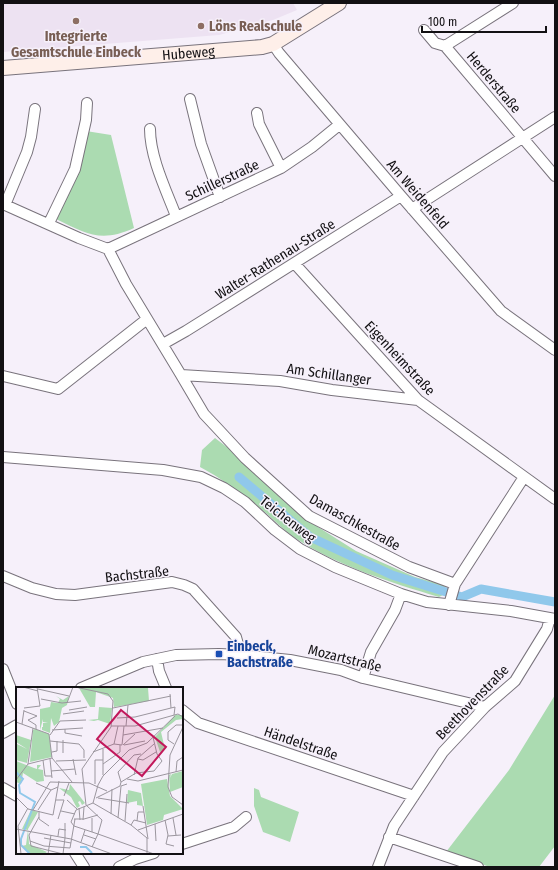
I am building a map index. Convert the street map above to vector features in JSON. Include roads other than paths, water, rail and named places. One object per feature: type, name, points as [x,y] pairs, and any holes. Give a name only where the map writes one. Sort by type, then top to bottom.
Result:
[{"type":"street","name":"Hubeweg","points":[[3,68],[262,47],[273,44],[339,3]]},
{"type":"street","points":[[445,46],[513,3]]},
{"type":"street","name":"Herderstraße","points":[[424,30],[435,43],[445,46],[555,176]]},
{"type":"street","name":"Am Weidenfeld","points":[[273,44],[340,125],[501,311],[555,350]]},
{"type":"street","points":[[190,99],[201,144],[220,197]]},
{"type":"street","points":[[49,223],[75,169],[86,120],[87,103]]},
{"type":"street","points":[[35,109],[27,152],[4,204],[108,249]]},
{"type":"street","points":[[257,113],[259,124],[281,168]]},
{"type":"street","points":[[412,209],[555,117]]},
{"type":"street","name":"Schillerstraße","points":[[108,249],[281,168],[312,148],[340,125]]},
{"type":"street","points":[[150,129],[150,138],[156,162],[176,216]]},
{"type":"street","name":"Walter-Rathenau-Straße","points":[[163,344],[295,264],[401,196]]},
{"type":"street","name":"Damaschkestraße","points":[[108,249],[126,284],[204,414],[245,458],[309,516],[409,567],[454,585]]},
{"type":"street","name":"Eigenheimstraße","points":[[295,264],[418,400],[555,499]]},
{"type":"street","points":[[3,376],[58,389],[147,318]]},
{"type":"street","name":"Am Schillanger","points":[[181,374],[280,381],[332,390],[418,400]]},
{"type":"street","name":"Teichenweg","points":[[3,457],[163,470],[201,478],[224,488],[245,502],[300,549],[335,567],[401,594],[427,602],[511,611],[553,618]]},
{"type":"street","points":[[449,605],[454,585],[524,477]]},
{"type":"street","name":"Bachstraße","points":[[3,576],[32,588],[56,594],[75,595],[172,582],[184,585],[193,589],[236,637],[241,655]]},
{"type":"street","points":[[363,678],[371,652],[395,610],[401,594]]},
{"type":"street","name":"Beethovenstraße","points":[[378,867],[394,826],[443,752],[485,707],[515,680],[553,618]]},
{"type":"street","name":"Mozartstraße","points":[[83,687],[143,662],[176,655],[241,655],[290,660],[341,670],[363,678],[485,707]]},
{"type":"street","points":[[158,659],[159,671],[166,687]]},
{"type":"street","points":[[3,669],[16,702]]},
{"type":"street","name":"Händelstraße","points":[[183,711],[198,723],[414,796]]},
{"type":"street","points":[[4,733],[16,726]]},
{"type":"street","points":[[3,788],[16,795]]},
{"type":"street","points":[[183,844],[234,827],[246,817]]},
{"type":"street","points":[[389,837],[478,867]]},
{"type":"street","points":[[76,854],[84,867]]},
{"type":"street","points":[[119,867],[135,859],[151,854]]},
{"type":"waterway","points":[[239,477],[310,537],[392,575],[462,597],[481,589],[555,602]]},
{"type":"place","name":"Integrierte Gesamtschule Einbeck","points":[[76,21]]},
{"type":"place","name":"Löns Realschule","points":[[201,26]]},
{"type":"place","name":"Einbeck, Bachstraße","points":[[219,654]]}]
